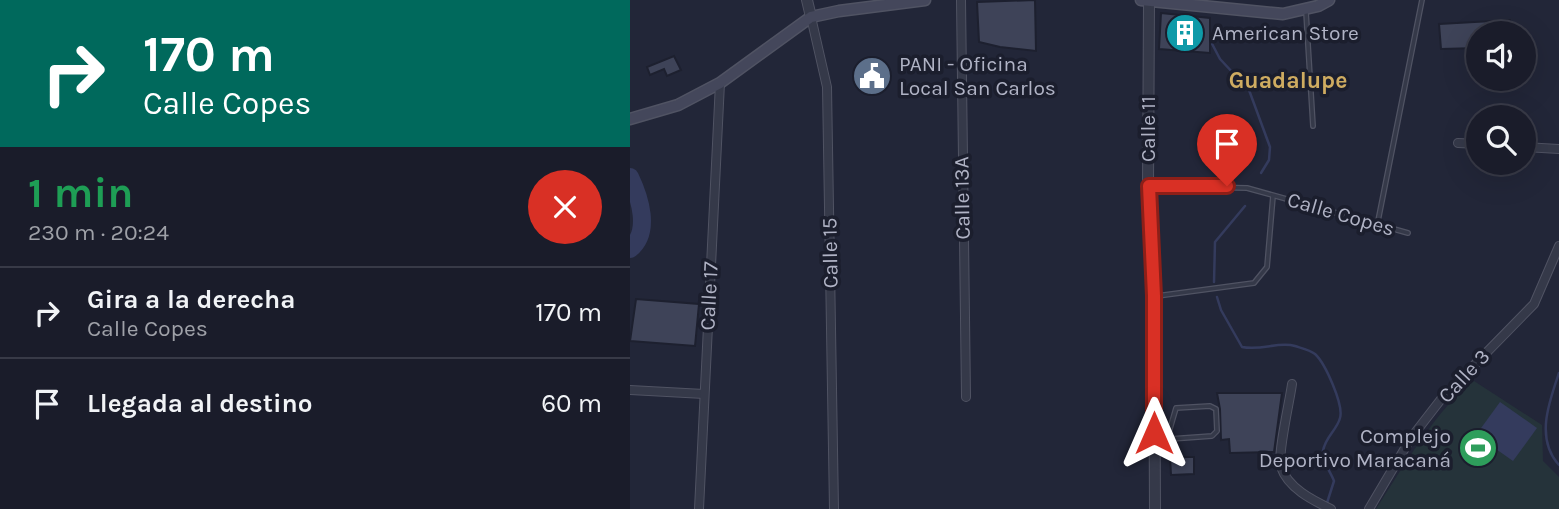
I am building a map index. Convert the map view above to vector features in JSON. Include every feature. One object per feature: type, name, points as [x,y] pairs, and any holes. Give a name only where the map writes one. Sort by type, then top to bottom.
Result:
[{"type":"main road","points":[[630,119],[678,105],[717,82],[811,17],[925,0]]},
{"type":"main road","points":[[1141,0],[1216,3],[1283,14],[1306,10],[1329,0]]},
{"type":"street","name":"Calle 15","points":[[807,0],[827,87],[834,509]]},
{"type":"street","name":"Calle 13A","points":[[961,0],[966,397]]},
{"type":"street","name":"Calle 11","points":[[1149,1],[1149,186],[1154,296],[1155,509]]},
{"type":"street","name":"Calle 17","points":[[699,509],[717,82]]},
{"type":"street","points":[[1458,144],[1466,144]]},
{"type":"street","points":[[1536,148],[1559,149]]},
{"type":"street","name":"Calle 3","points":[[1369,509],[1411,438],[1442,398],[1534,304],[1559,246]]},
{"type":"street","points":[[1292,384],[1280,464],[1287,479],[1298,490],[1331,509]]},
{"type":"street","points":[[630,390],[704,394]]},
{"type":"lane","points":[[1377,226],[1422,0]]},
{"type":"lane","points":[[1306,10],[1313,126]]},
{"type":"lane","name":"Calle Copes","points":[[1149,186],[1227,186],[1408,233]]},
{"type":"lane","points":[[1154,296],[1254,283],[1267,267],[1273,196]]},
{"type":"lane","points":[[1154,440],[1212,436],[1217,431],[1217,411],[1210,406],[1176,408],[1167,439]]},
{"type":"shaded area","name":"Complejo Deportivo Maracaná","points":[[1474,381],[1542,425],[1543,461],[1559,477],[1559,509],[1376,509],[1434,422]]},
{"type":"water","points":[[1500,402],[1537,428],[1513,461],[1476,435]]},
{"type":"building","points":[[1035,0],[1036,51],[979,42],[977,2]]},
{"type":"building","name":"American Store","points":[[1161,13],[1210,18],[1210,53],[1159,49]]},
{"type":"building","points":[[1466,22],[1466,48],[1441,49],[1439,24]]},
{"type":"building","points":[[674,56],[681,70],[667,76],[664,69],[650,75],[647,67]]},
{"type":"building","points":[[636,299],[699,304],[695,346],[630,341]]},
{"type":"building","points":[[1217,393],[1282,393],[1274,452],[1230,453],[1229,439],[1221,440]]},
{"type":"building","points":[[1170,457],[1194,457],[1194,474],[1171,475]]},
{"type":"waterway","points":[[1209,38],[1220,59],[1249,90],[1270,147],[1269,160],[1261,173]]},
{"type":"waterway","points":[[630,177],[642,215],[640,234],[630,249]]},
{"type":"waterway","points":[[1214,282],[1215,242],[1245,206]]},
{"type":"waterway","points":[[1217,297],[1221,310],[1242,347],[1289,345],[1303,348],[1315,354],[1328,375],[1339,404],[1340,418],[1323,451],[1325,463],[1334,481],[1326,506]]},
{"type":"waterway","points":[[1559,373],[1546,420],[1547,444],[1559,465]]},
{"type":"place","name":"American Store","points":[[1185,33]]},
{"type":"place","name":"PANI - Oficina Local San Carlos","points":[[872,76]]},
{"type":"place","name":"Complejo Deportivo Maracaná","points":[[1478,448]]},
{"type":"district","name":"Guadalupe","points":[[1288,80]]},
{"type":"route","points":[[1154,433],[1154,296],[1149,186],[1227,186]]}]
